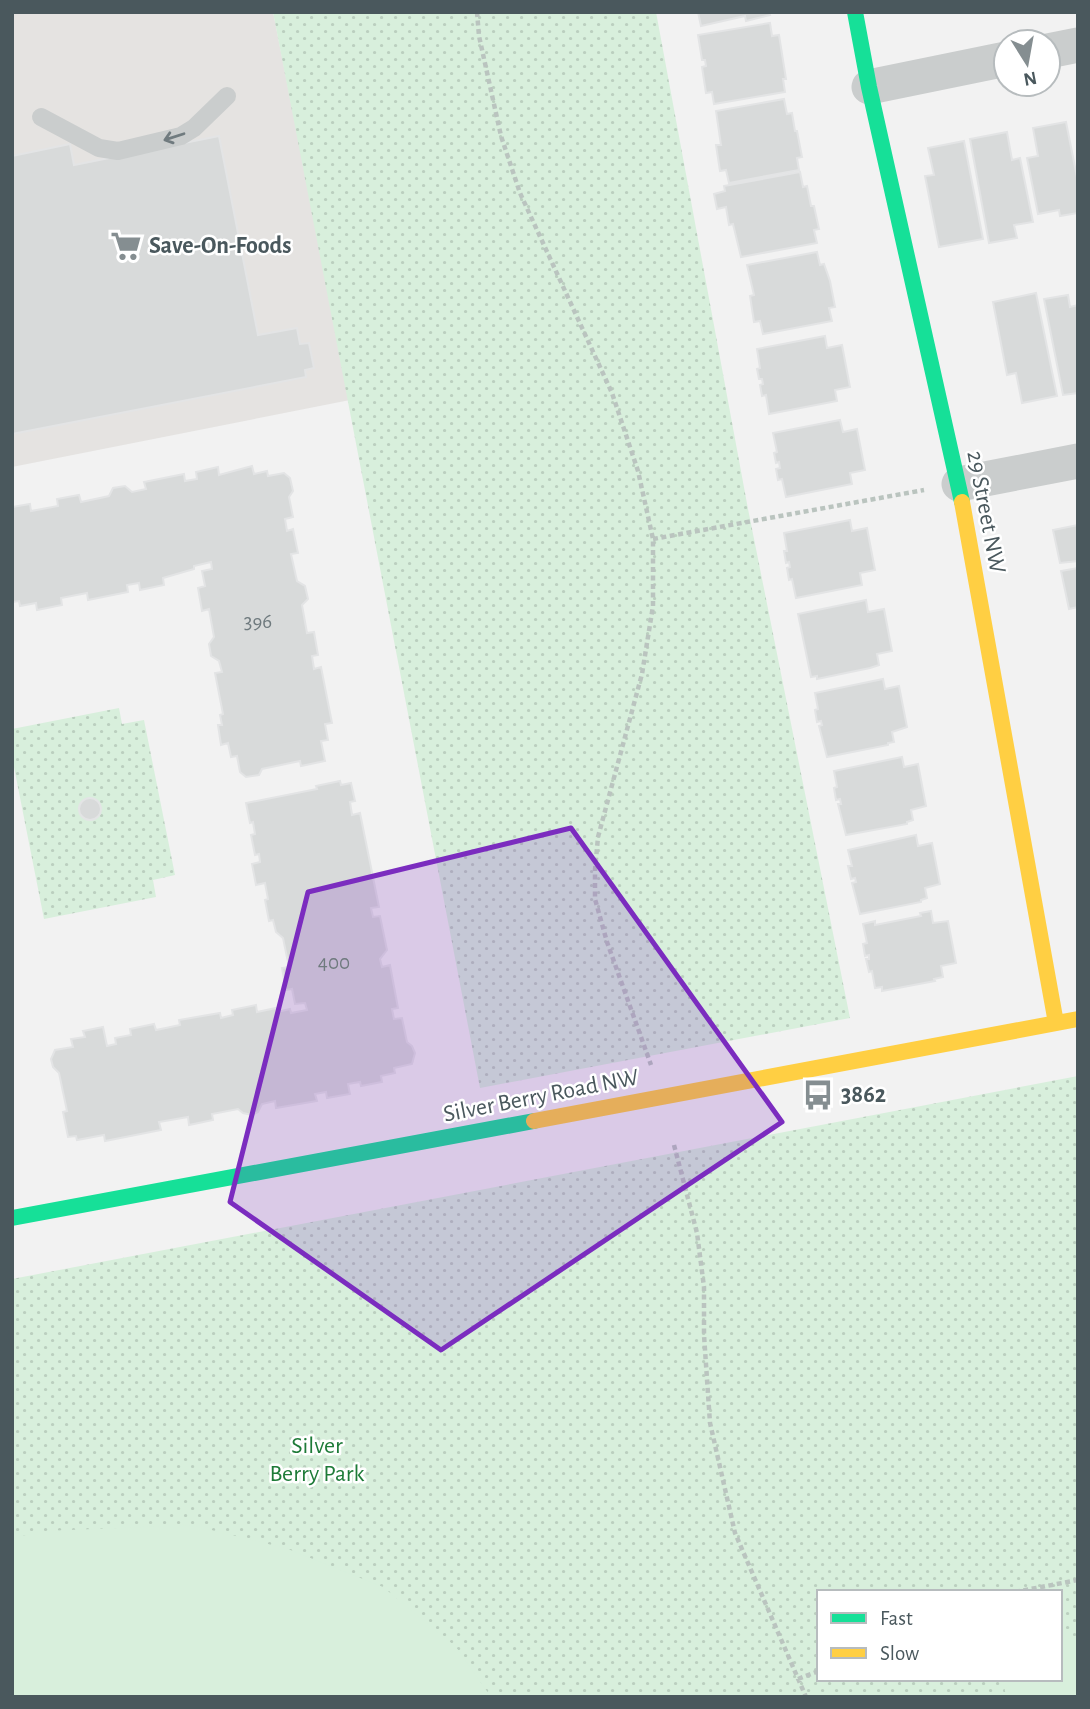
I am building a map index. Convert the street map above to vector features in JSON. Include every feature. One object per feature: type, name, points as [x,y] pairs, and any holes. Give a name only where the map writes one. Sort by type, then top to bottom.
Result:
[{"type":"street","name":"29 Street NW","points":[[855,12],[869,86],[959,484],[1056,1023]]},
{"type":"street","points":[[869,86],[992,62]]},
{"type":"street","points":[[959,484],[1078,461]]},
{"type":"street","name":"Silver Berry Road NW","points":[[12,1218],[1078,1019]]},
{"type":"lane","points":[[41,117],[99,148],[118,151],[181,136],[194,128],[227,96]]},
{"type":"path","points":[[477,12],[479,36],[501,136],[520,193],[612,393],[638,471],[653,539],[653,606],[642,674],[598,838],[595,870],[595,899],[607,942],[653,1069]]},
{"type":"path","points":[[653,539],[959,484]]},
{"type":"path","points":[[674,1145],[696,1233],[704,1287],[704,1335],[710,1423],[735,1533],[806,1697]]},
{"type":"path","points":[[1026,1590],[1078,1580]]},
{"type":"path","points":[[798,1679],[817,1672]]},
{"type":"highlighted area","points":[[571,828],[782,1122],[441,1350],[230,1202],[308,892]]},
{"type":"shaded area","points":[[12,12],[273,12],[350,400],[12,467]]},
{"type":"green space","points":[[273,12],[656,12],[748,509],[850,1018],[480,1088]]},
{"type":"green space","points":[[119,708],[122,724],[144,720],[175,875],[153,880],[156,897],[44,919],[12,757],[12,729]]},
{"type":"green space","name":"Silver Berry Park","points":[[1078,1076],[1078,1697],[12,1697],[12,1279]]},
{"type":"green space","points":[[191,1525],[288,1549],[383,1587],[456,1647],[491,1697],[12,1697],[12,1538],[44,1531]]},
{"type":"green space","points":[[1078,1637],[1078,1697],[1006,1697],[1003,1681],[1062,1681],[1062,1640]]},
{"type":"building","points":[[698,12],[769,12],[770,15],[746,21],[745,16],[701,26]]},
{"type":"building","points":[[770,23],[772,36],[779,35],[786,79],[783,79],[785,92],[714,104],[712,92],[706,93],[702,67],[706,66],[705,60],[702,60],[698,35]]},
{"type":"building","points":[[784,99],[787,114],[792,113],[797,131],[802,157],[797,158],[799,170],[729,183],[726,170],[720,171],[716,145],[721,145],[716,111]]},
{"type":"building","points":[[1066,122],[1078,182],[1078,213],[1060,216],[1059,210],[1038,214],[1027,158],[1038,156],[1033,128]]},
{"type":"building","points":[[1007,132],[1012,160],[1020,158],[1033,222],[1014,225],[1017,238],[989,243],[970,139]]},
{"type":"building","name":"Save-On-Foods","points":[[219,136],[258,335],[297,328],[300,344],[309,343],[314,368],[305,370],[306,377],[12,434],[12,156],[70,144],[74,165]]},
{"type":"building","points":[[964,141],[983,239],[939,247],[925,176],[934,175],[928,148]]},
{"type":"building","points":[[800,172],[803,187],[807,186],[811,206],[814,206],[819,229],[814,230],[817,243],[741,257],[733,224],[729,225],[726,207],[717,209],[714,194],[725,191],[724,186]]},
{"type":"building","points":[[817,252],[820,265],[824,264],[830,281],[835,307],[829,308],[832,321],[763,334],[760,321],[754,322],[750,296],[754,295],[747,265]]},
{"type":"building","points":[[1036,293],[1057,396],[1022,403],[1016,373],[1007,375],[993,302]]},
{"type":"building","points":[[1068,295],[1070,307],[1078,305],[1078,393],[1063,395],[1044,299]]},
{"type":"building","points":[[825,336],[827,348],[842,345],[850,387],[835,390],[837,401],[769,414],[766,395],[762,396],[762,379],[759,379],[757,369],[760,368],[757,349]]},
{"type":"building","points":[[840,420],[843,432],[857,429],[865,470],[850,473],[852,484],[786,497],[782,479],[778,480],[776,469],[780,468],[774,453],[777,452],[773,433]]},
{"type":"building","points":[[252,466],[254,474],[267,471],[268,476],[284,473],[290,478],[293,491],[289,497],[293,517],[285,519],[287,531],[293,529],[298,553],[291,554],[297,581],[305,586],[308,599],[302,605],[307,633],[314,632],[318,655],[312,656],[314,669],[321,667],[332,723],[325,724],[328,740],[321,741],[325,761],[301,766],[300,761],[262,769],[259,775],[246,777],[240,772],[237,756],[231,757],[228,743],[221,745],[218,725],[222,725],[220,715],[223,714],[215,673],[222,672],[219,661],[211,656],[209,644],[214,637],[209,609],[202,611],[198,588],[205,586],[202,571],[212,569],[211,562],[163,578],[164,585],[140,590],[139,583],[127,585],[128,592],[88,600],[87,593],[61,598],[62,605],[37,610],[36,603],[20,606],[19,601],[12,602],[12,507],[30,504],[31,511],[58,506],[57,499],[79,495],[81,502],[109,496],[113,488],[125,486],[132,492],[146,489],[144,482],[184,474],[185,481],[197,479],[196,472],[218,467],[219,475]]},
{"type":"building","points":[[850,520],[852,531],[867,528],[875,570],[860,573],[862,585],[796,598],[792,579],[789,580],[787,568],[790,567],[789,562],[786,563],[784,533]]},
{"type":"building","points":[[1078,525],[1078,561],[1060,563],[1053,530]]},
{"type":"building","points":[[1078,568],[1078,607],[1069,609],[1061,571]]},
{"type":"building","points":[[866,600],[868,612],[884,609],[892,651],[877,654],[879,665],[870,668],[817,679],[817,676],[811,677],[798,614]]},
{"type":"building","points":[[883,679],[885,689],[899,686],[907,727],[892,732],[894,742],[888,745],[827,757],[819,726],[822,725],[821,721],[817,722],[815,693]]},
{"type":"building","points":[[902,757],[904,767],[918,764],[926,806],[911,810],[913,820],[907,824],[846,835],[838,804],[841,804],[840,799],[836,800],[834,771]]},
{"type":"building","points":[[340,781],[341,785],[351,783],[355,801],[350,802],[352,815],[360,813],[379,907],[371,908],[373,917],[380,916],[387,950],[380,959],[382,967],[390,965],[398,1008],[392,1009],[394,1019],[402,1018],[407,1042],[415,1053],[412,1064],[394,1068],[395,1073],[381,1076],[382,1082],[361,1086],[360,1082],[348,1084],[350,1094],[327,1098],[326,1092],[315,1094],[317,1101],[276,1108],[275,1101],[262,1104],[258,1112],[252,1115],[238,1109],[212,1114],[213,1120],[189,1125],[188,1117],[159,1122],[161,1130],[105,1141],[104,1135],[77,1140],[76,1136],[68,1137],[63,1112],[67,1111],[59,1073],[53,1067],[51,1059],[55,1050],[73,1047],[71,1039],[85,1037],[83,1031],[103,1027],[107,1046],[116,1044],[115,1038],[131,1035],[130,1029],[154,1024],[156,1030],[180,1025],[179,1020],[220,1013],[221,1018],[233,1015],[232,1010],[256,1005],[257,1012],[276,1008],[277,1012],[290,1009],[291,1013],[307,1010],[305,1003],[295,1004],[292,989],[286,990],[282,968],[289,967],[283,938],[276,932],[273,920],[269,921],[265,883],[256,885],[252,864],[260,862],[259,854],[255,855],[251,835],[255,834],[253,822],[250,823],[246,803],[317,789],[316,786]]},
{"type":"building","points":[[90,798],[98,801],[101,809],[98,817],[90,820],[82,817],[79,809],[82,801]]},
{"type":"building","points":[[916,835],[918,846],[932,843],[940,884],[925,888],[927,898],[921,902],[860,914],[852,883],[856,882],[855,878],[851,879],[848,866],[852,866],[848,850]]},
{"type":"building","points":[[931,911],[933,923],[948,921],[956,963],[941,966],[943,977],[934,979],[935,981],[882,991],[882,987],[875,988],[872,971],[869,972],[866,959],[869,959],[869,955],[865,956],[863,944],[867,943],[863,924],[875,921],[875,925],[921,916],[920,913]]},
{"type":"traffic: fast","points":[[855,12],[869,87],[962,502]]},
{"type":"traffic: fast","points":[[12,1218],[534,1121]]},
{"type":"traffic: slow","points":[[962,502],[1056,1023]]},
{"type":"traffic: slow","points":[[534,1121],[1078,1019]]},
{"type":"place","name":"Save-On-Foods","points":[[126,246]]},
{"type":"place","name":"3862","points":[[818,1095]]}]
